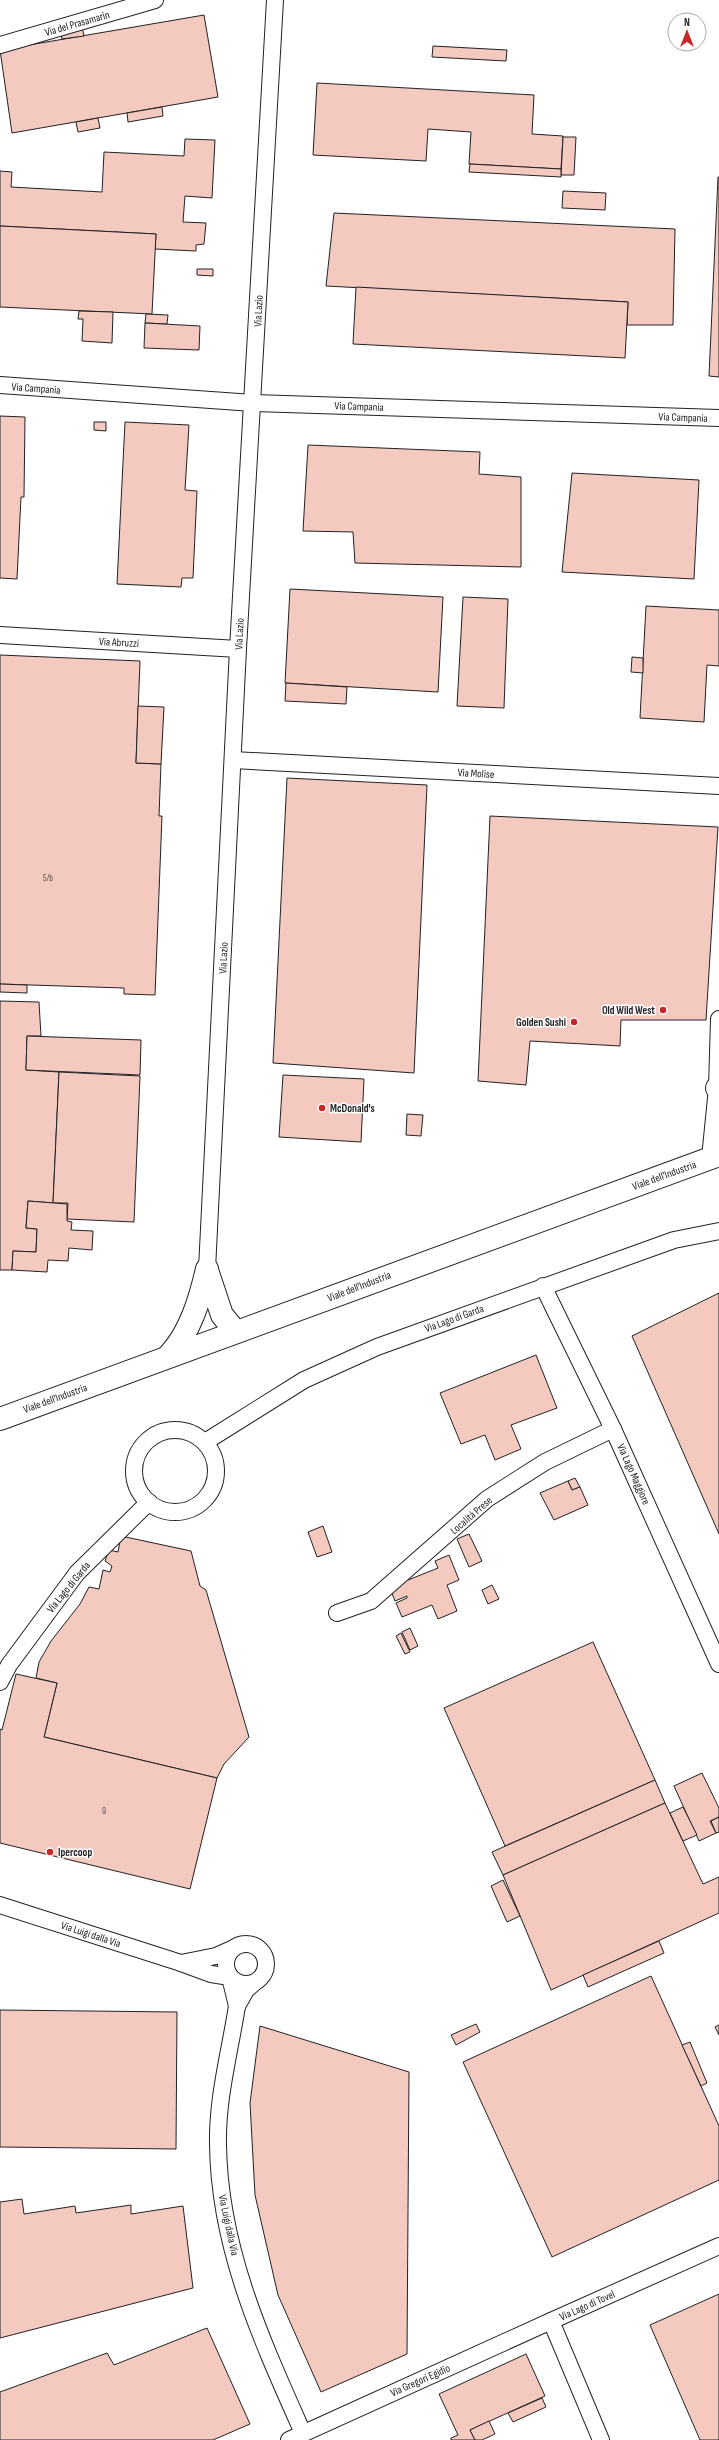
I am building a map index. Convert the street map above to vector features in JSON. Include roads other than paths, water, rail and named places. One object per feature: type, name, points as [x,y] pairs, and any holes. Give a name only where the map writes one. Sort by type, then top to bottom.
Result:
[{"type":"main road","name":"Viale dell'Industria","points":[[0,1418],[715,1157]]},
{"type":"main road","points":[[207,1269],[222,1316],[236,1332]]},
{"type":"main road","points":[[169,1356],[178,1346],[194,1313],[207,1269]]},
{"type":"street","name":"Via del Prasamarin","points":[[0,45],[155,0]]},
{"type":"street","name":"Via Lazio","points":[[207,1269],[238,649],[275,0]]},
{"type":"street","name":"Via Campania","points":[[0,385],[253,403],[719,418]]},
{"type":"street","name":"Via Abruzzi","points":[[0,635],[238,649]]},
{"type":"street","name":"Via Molise","points":[[233,760],[719,786]]},
{"type":"street","points":[[715,1157],[719,1019]]},
{"type":"street","name":"Via Lago di Garda","points":[[205,1442],[256,1409],[311,1377],[377,1347],[674,1240],[719,1231]]},
{"type":"street","name":"Via Lago Maggiore","points":[[543,1286],[613,1428],[719,1664]]},
{"type":"street","name":"Località Prese","points":[[337,1612],[371,1601],[486,1499],[545,1462],[613,1428]]},
{"type":"street","points":[[168,1430],[182,1430],[195,1434],[205,1442],[216,1463],[216,1475],[213,1487],[206,1498],[195,1507],[183,1511],[171,1512],[159,1508],[149,1502],[140,1492],[135,1480],[134,1466],[138,1454],[145,1442],[156,1434],[168,1430]]},
{"type":"street","name":"Via Lago di Garda","points":[[0,1682],[9,1665],[77,1572],[149,1502]]},
{"type":"street","name":"Via Luigi dalla Via","points":[[0,1905],[181,1962],[211,1974],[230,1977]]},
{"type":"street","points":[[181,1962],[216,1956],[246,1944],[253,1945],[264,1954],[267,1967],[260,1979],[246,1990],[237,2006]]},
{"type":"street","points":[[234,1948],[227,1958],[226,1965],[237,2006]]},
{"type":"street","points":[[230,1977],[241,1984],[254,1983]]},
{"type":"street","name":"Via Luigi dalla Via","points":[[237,2006],[222,2094],[218,2144],[222,2199],[234,2253],[256,2327],[296,2437]]},
{"type":"street","name":"Via Lago di Tovel","points":[[601,2440],[551,2321],[719,2246]]},
{"type":"street","name":"Via Gregori Egidio","points":[[296,2437],[551,2321]]},
{"type":"place","name":"Old Wild West","points":[[663,1010]]},
{"type":"place","name":"Golden Sushi","points":[[574,1022]]},
{"type":"place","name":"McDonald's","points":[[322,1108]]},
{"type":"place","name":"Ipercoop","points":[[50,1852]]}]
